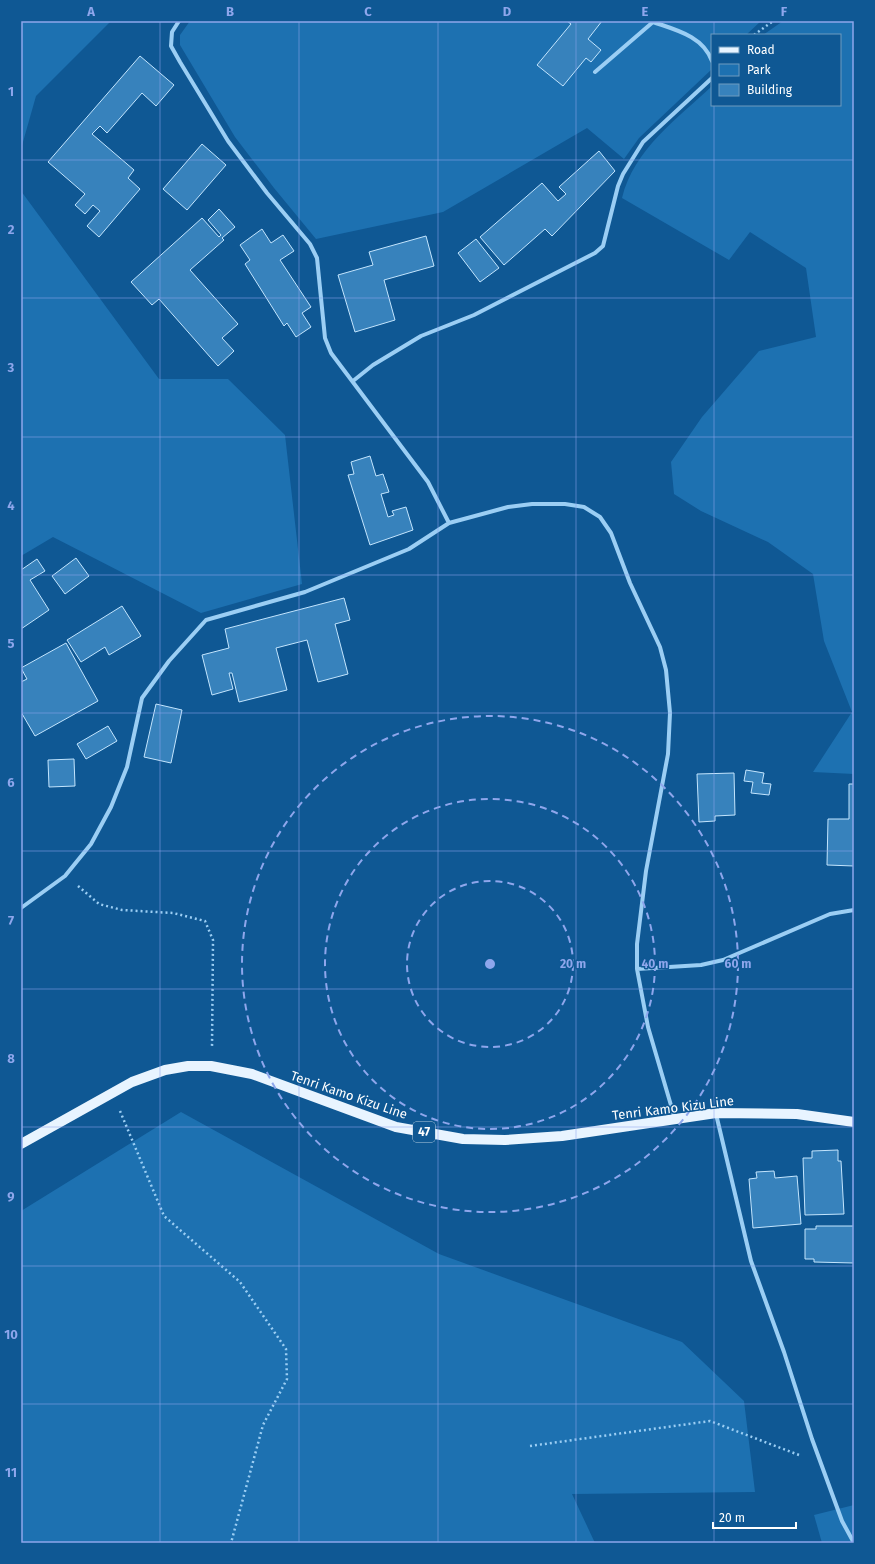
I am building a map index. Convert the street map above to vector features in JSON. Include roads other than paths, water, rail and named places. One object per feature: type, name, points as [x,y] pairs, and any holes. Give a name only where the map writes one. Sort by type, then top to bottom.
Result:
[{"type":"main road","name":"Tenri Kamo Kizu Line","points":[[21,1144],[132,1082],[165,1070],[188,1066],[211,1066],[252,1074],[396,1127],[463,1139],[505,1140],[562,1136],[716,1113],[797,1114],[854,1122]]},
{"type":"street","points":[[179,21],[172,32],[171,46],[180,62],[228,141],[267,193],[310,244],[317,258],[325,338],[331,353],[428,482],[449,523]]},
{"type":"street","points":[[595,72],[653,22],[679,30],[700,41],[711,59]]},
{"type":"street","points":[[353,381],[373,365],[421,336],[474,315],[595,253],[603,246],[618,186],[636,152],[643,142],[711,79]]},
{"type":"street","points":[[21,908],[65,876],[91,844],[114,800],[127,767],[142,698],[169,661],[206,620],[306,592],[408,550],[449,523],[508,507],[532,504],[575,505],[593,511],[606,524],[611,533],[630,582],[660,647],[666,670],[670,714],[668,754],[646,871],[637,944],[637,969],[648,1027],[676,1119]]},
{"type":"street","points":[[637,969],[701,964],[723,960],[830,914],[854,910]]},
{"type":"street","points":[[716,1113],[731,1171],[751,1261],[821,1463],[842,1520],[854,1543]]}]
